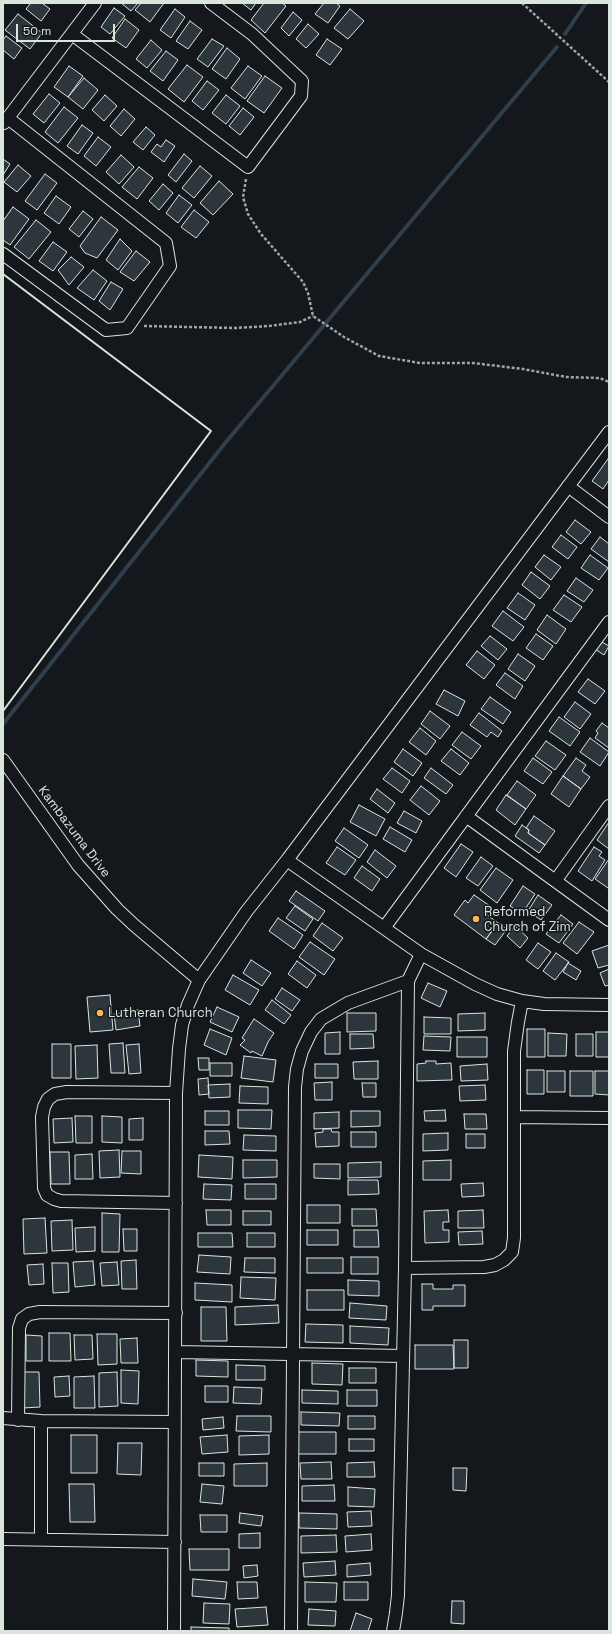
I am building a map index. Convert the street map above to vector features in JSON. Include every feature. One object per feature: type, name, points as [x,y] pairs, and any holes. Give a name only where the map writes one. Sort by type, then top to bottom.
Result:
[{"type":"street","points":[[3,254],[106,330],[127,328],[170,266],[166,243],[6,121],[95,3]]},
{"type":"street","points":[[72,34],[248,167],[301,96],[302,81],[252,34],[211,3]]},
{"type":"street","points":[[174,1631],[176,1092],[182,1025],[188,1005],[199,980],[246,912],[287,860],[609,432]]},
{"type":"street","points":[[568,486],[609,517]]},
{"type":"street","points":[[384,928],[609,622]]},
{"type":"street","name":"Kambazuma Drive","points":[[3,760],[78,865],[112,904],[134,925],[199,980]]},
{"type":"street","points":[[556,880],[609,806]]},
{"type":"street","points":[[466,816],[609,920]]},
{"type":"street","points":[[287,860],[421,954],[497,994],[522,1001],[544,1004],[609,1005]]},
{"type":"street","points":[[393,1631],[398,1595],[405,1268],[408,981],[421,954]]},
{"type":"street","points":[[291,1631],[295,1087],[297,1069],[302,1051],[314,1028],[321,1019],[348,1003],[408,981]]},
{"type":"street","points":[[405,1268],[484,1267],[504,1260],[512,1252],[514,1238],[515,1044],[522,1001]]},
{"type":"street","points":[[176,1092],[67,1092],[55,1094],[48,1099],[44,1107],[42,1117],[44,1188],[47,1195],[61,1201],[176,1204]]},
{"type":"street","points":[[515,1117],[609,1118]]},
{"type":"street","points":[[18,1420],[19,1328],[22,1319],[29,1314],[40,1312],[176,1313]]},
{"type":"street","points":[[176,1352],[403,1356]]},
{"type":"street","points":[[3,1418],[41,1421],[174,1422]]},
{"type":"street","points":[[41,1421],[41,1539]]},
{"type":"street","points":[[3,1539],[175,1542]]},
{"type":"path","points":[[522,3],[609,82]]},
{"type":"path","points":[[248,167],[244,197],[248,214],[261,234],[303,282],[308,293],[313,316],[344,337],[379,356],[420,363],[473,363],[566,377],[600,378],[609,382]]},
{"type":"path","points":[[127,328],[152,325],[249,328],[300,322],[313,316]]},
{"type":"building","points":[[31,3],[42,3],[50,9],[41,21],[26,9]]},
{"type":"building","points":[[121,3],[138,3],[131,11]]},
{"type":"building","points":[[141,3],[164,3],[150,22],[135,10]]},
{"type":"building","points":[[242,3],[256,3],[251,10]]},
{"type":"building","points":[[264,3],[282,3],[286,6],[265,33],[251,20]]},
{"type":"building","points":[[324,3],[336,3],[340,6],[328,23],[315,14]]},
{"type":"building","points":[[114,8],[125,16],[110,34],[101,27]]},
{"type":"building","points":[[175,9],[185,17],[171,38],[160,30]]},
{"type":"building","points":[[350,9],[364,21],[348,39],[334,28]]},
{"type":"building","points":[[293,12],[302,20],[289,36],[281,28]]},
{"type":"building","points":[[18,14],[42,33],[30,49],[5,30]]},
{"type":"building","points":[[125,19],[139,30],[126,48],[112,38]]},
{"type":"building","points":[[190,21],[202,30],[188,49],[176,41]]},
{"type":"building","points":[[308,24],[319,34],[306,48],[296,39]]},
{"type":"building","points":[[6,36],[22,48],[14,59],[3,50],[3,40]]},
{"type":"building","points":[[212,39],[224,46],[208,67],[197,59]]},
{"type":"building","points":[[327,39],[342,49],[330,65],[316,55]]},
{"type":"building","points":[[151,40],[162,50],[147,68],[136,59]]},
{"type":"building","points":[[227,48],[240,59],[226,79],[212,69]]},
{"type":"building","points":[[166,51],[178,60],[163,81],[150,71]]},
{"type":"building","points":[[187,65],[203,77],[184,102],[168,89]]},
{"type":"building","points":[[69,66],[83,76],[68,97],[54,87]]},
{"type":"building","points":[[248,66],[262,76],[245,99],[231,88]]},
{"type":"building","points":[[265,76],[282,88],[264,113],[247,101]]},
{"type":"building","points":[[84,78],[98,90],[83,109],[68,97]]},
{"type":"building","points":[[207,81],[219,90],[203,110],[192,101]]},
{"type":"building","points":[[49,94],[60,103],[44,123],[33,114]]},
{"type":"building","points":[[105,95],[117,106],[104,121],[92,110]]},
{"type":"building","points":[[226,95],[240,106],[226,124],[212,113]]},
{"type":"building","points":[[64,107],[78,118],[58,143],[45,132]]},
{"type":"building","points":[[243,108],[254,117],[240,135],[229,126]]},
{"type":"building","points":[[124,109],[135,119],[121,136],[110,126]]},
{"type":"building","points":[[82,125],[93,133],[78,154],[67,146]]},
{"type":"building","points":[[146,127],[155,135],[143,150],[133,142]]},
{"type":"building","points":[[98,137],[111,147],[96,166],[84,156]]},
{"type":"building","points":[[166,140],[175,146],[164,162],[151,152],[157,144],[161,147]]},
{"type":"building","points":[[184,154],[192,161],[176,182],[168,175]]},
{"type":"building","points":[[121,155],[134,167],[119,184],[106,172]]},
{"type":"building","points":[[3,159],[10,164],[3,175]]},
{"type":"building","points":[[18,165],[31,176],[17,192],[4,182]]},
{"type":"building","points":[[200,166],[212,176],[194,198],[182,188]]},
{"type":"building","points":[[139,167],[153,178],[137,199],[122,187]]},
{"type":"building","points":[[45,174],[57,183],[37,210],[25,201]]},
{"type":"building","points":[[219,181],[233,194],[213,215],[200,203]]},
{"type":"building","points":[[163,184],[173,193],[159,210],[149,201]]},
{"type":"building","points":[[179,195],[192,205],[178,223],[166,213]]},
{"type":"building","points":[[56,196],[71,207],[59,224],[44,213]]},
{"type":"building","points":[[13,207],[29,219],[10,245],[3,240],[3,221]]},
{"type":"building","points":[[194,210],[209,222],[196,238],[181,227]]},
{"type":"building","points":[[83,211],[93,219],[79,237],[69,229]]},
{"type":"building","points":[[101,217],[118,230],[97,258],[85,253],[80,246]]},
{"type":"building","points":[[36,220],[51,232],[29,259],[14,247]]},
{"type":"building","points":[[120,239],[132,251],[118,270],[106,260]]},
{"type":"building","points":[[53,242],[67,252],[53,271],[39,261]]},
{"type":"building","points":[[136,251],[150,262],[134,281],[120,272]]},
{"type":"building","points":[[71,257],[84,267],[69,285],[58,270]]},
{"type":"building","points":[[93,270],[107,281],[94,300],[77,288]]},
{"type":"building","points":[[111,282],[123,289],[110,310],[99,301]]},
{"type":"building","points":[[608,459],[609,480],[603,489],[592,481]]},
{"type":"building","points":[[575,520],[591,532],[581,544],[566,532]]},
{"type":"building","points":[[561,535],[577,547],[568,559],[552,547]]},
{"type":"building","points":[[600,537],[609,544],[609,562],[591,549]]},
{"type":"building","points":[[544,555],[561,567],[551,580],[535,567]]},
{"type":"building","points":[[590,555],[608,568],[599,580],[581,568]]},
{"type":"building","points":[[531,572],[550,586],[540,599],[522,585]]},
{"type":"building","points":[[576,578],[593,590],[584,602],[567,591]]},
{"type":"building","points":[[518,593],[535,605],[525,620],[507,608]]},
{"type":"building","points":[[564,595],[582,607],[571,622],[553,610]]},
{"type":"building","points":[[503,611],[524,627],[513,641],[492,626]]},
{"type":"building","points":[[547,615],[566,629],[556,644],[537,630]]},
{"type":"building","points":[[536,634],[553,646],[543,660],[526,648]]},
{"type":"building","points":[[490,636],[507,649],[498,660],[481,646]]},
{"type":"building","points":[[600,641],[609,646],[604,655],[595,649]]},
{"type":"building","points":[[477,651],[495,665],[484,679],[466,665]]},
{"type":"building","points":[[518,654],[535,666],[525,681],[508,669]]},
{"type":"building","points":[[505,673],[523,686],[515,699],[496,685]]},
{"type":"building","points":[[588,679],[605,691],[595,704],[578,692]]},
{"type":"building","points":[[444,690],[465,701],[458,716],[436,704]]},
{"type":"building","points":[[490,697],[511,712],[503,724],[481,709]]},
{"type":"building","points":[[575,702],[591,714],[580,729],[564,717]]},
{"type":"building","points":[[430,711],[450,726],[440,739],[421,724]]},
{"type":"building","points":[[479,713],[502,731],[498,737],[491,732],[487,737],[470,725]]},
{"type":"building","points":[[559,717],[580,732],[570,746],[549,731]]},
{"type":"building","points":[[602,723],[609,728],[609,748],[595,738],[598,733],[596,731]]},
{"type":"building","points":[[420,728],[436,741],[426,755],[409,742]]},
{"type":"building","points":[[462,732],[481,746],[471,759],[452,745]]},
{"type":"building","points":[[590,738],[609,752],[600,766],[580,752]]},
{"type":"building","points":[[546,741],[566,755],[555,770],[535,756]]},
{"type":"building","points":[[403,749],[422,763],[413,776],[394,762]]},
{"type":"building","points":[[451,749],[469,763],[460,775],[441,761]]},
{"type":"building","points":[[533,758],[552,772],[543,784],[524,771]]},
{"type":"building","points":[[576,758],[586,765],[582,771],[590,777],[581,789],[563,776]]},
{"type":"building","points":[[392,768],[410,781],[402,793],[383,779]]},
{"type":"building","points":[[431,768],[453,785],[446,794],[424,778]]},
{"type":"building","points":[[563,776],[581,789],[569,807],[551,794]]},
{"type":"building","points":[[517,781],[536,795],[526,809],[507,795]]},
{"type":"building","points":[[421,786],[440,801],[429,815],[410,800]]},
{"type":"building","points":[[377,789],[395,803],[388,813],[370,799]]},
{"type":"building","points":[[506,795],[526,809],[515,825],[496,810]]},
{"type":"building","points":[[359,805],[385,819],[376,836],[350,822]]},
{"type":"building","points":[[404,811],[422,821],[416,833],[397,823]]},
{"type":"building","points":[[534,816],[555,831],[545,845],[528,833],[529,830],[526,828]]},
{"type":"building","points":[[609,822],[609,849],[597,840]]},
{"type":"building","points":[[522,825],[529,830],[528,833],[545,845],[539,853],[515,836]]},
{"type":"building","points":[[390,827],[412,840],[405,852],[383,839]]},
{"type":"building","points":[[344,828],[368,845],[359,858],[335,841]]},
{"type":"building","points":[[461,844],[473,852],[456,877],[444,868]]},
{"type":"building","points":[[337,847],[356,860],[345,875],[326,863]]},
{"type":"building","points":[[594,847],[602,852],[599,856],[605,860],[592,881],[578,871]]},
{"type":"building","points":[[375,850],[396,866],[387,878],[367,862]]},
{"type":"building","points":[[481,857],[493,866],[478,886],[466,878]]},
{"type":"building","points":[[609,859],[609,886],[608,888],[595,879]]},
{"type":"building","points":[[362,866],[380,879],[372,891],[354,878]]},
{"type":"building","points":[[496,868],[513,880],[497,903],[480,890]]},
{"type":"building","points":[[523,886],[535,894],[522,914],[510,906]]},
{"type":"building","points":[[296,891],[325,911],[318,921],[289,901]]},
{"type":"building","name":"Reformed Church of Zim","points":[[474,895],[490,906],[485,913],[498,923],[486,939],[454,915],[465,900],[468,903]]},
{"type":"building","points":[[538,895],[552,905],[541,920],[528,911]]},
{"type":"building","points":[[295,906],[313,919],[305,931],[286,918]]},
{"type":"building","points":[[561,915],[573,924],[559,943],[546,934]]},
{"type":"building","points":[[278,918],[303,935],[294,949],[269,931]]},
{"type":"building","points":[[579,922],[594,932],[577,954],[563,943]]},
{"type":"building","points":[[322,923],[343,938],[333,951],[313,936]]},
{"type":"building","points":[[498,923],[507,929],[495,945],[486,939]]},
{"type":"building","points":[[515,926],[528,938],[520,948],[507,936]]},
{"type":"building","points":[[310,942],[335,959],[324,975],[299,957]]},
{"type":"building","points":[[538,943],[551,952],[538,969],[526,960]]},
{"type":"building","points":[[609,945],[609,965],[598,968],[592,951]]},
{"type":"building","points":[[556,953],[569,962],[555,980],[543,971]]},
{"type":"building","points":[[251,960],[271,973],[262,986],[243,973]]},
{"type":"building","points":[[297,961],[316,975],[307,988],[288,974]]},
{"type":"building","points":[[568,963],[581,971],[576,980],[563,972]]},
{"type":"building","points":[[609,969],[609,985],[605,986],[600,973]]},
{"type":"building","points":[[233,975],[259,990],[250,1005],[225,990]]},
{"type":"building","points":[[428,983],[447,991],[440,1007],[421,998]]},
{"type":"building","points":[[282,988],[300,1000],[292,1011],[275,999]]},
{"type":"building","name":"Lutheran Church","points":[[110,995],[113,1030],[90,1032],[87,997]]},
{"type":"building","points":[[272,1000],[291,1015],[284,1024],[265,1010]]},
{"type":"building","points":[[217,1007],[239,1017],[232,1032],[210,1022]]},
{"type":"building","points":[[138,1010],[140,1026],[116,1030],[114,1014]]},
{"type":"building","points":[[347,1013],[376,1013],[376,1031],[347,1032]]},
{"type":"building","points":[[485,1013],[485,1030],[458,1031],[458,1014]]},
{"type":"building","points":[[424,1017],[451,1018],[451,1034],[424,1034]]},
{"type":"building","points":[[254,1019],[274,1033],[262,1056],[252,1051],[251,1053],[240,1045],[245,1040],[242,1038]]},
{"type":"building","points":[[210,1029],[232,1038],[226,1055],[204,1045]]},
{"type":"building","points":[[527,1029],[545,1029],[545,1057],[527,1057]]},
{"type":"building","points":[[340,1032],[340,1054],[325,1054],[325,1033]]},
{"type":"building","points":[[596,1032],[609,1032],[609,1057],[596,1057]]},
{"type":"building","points":[[548,1033],[567,1034],[566,1056],[548,1056]]},
{"type":"building","points":[[350,1034],[373,1034],[374,1048],[350,1049]]},
{"type":"building","points":[[576,1034],[593,1034],[593,1056],[576,1056]]},
{"type":"building","points":[[424,1036],[451,1037],[450,1051],[423,1050]]},
{"type":"building","points":[[457,1037],[487,1037],[487,1057],[457,1057]]},
{"type":"building","points":[[123,1043],[125,1073],[111,1073],[109,1044]]},
{"type":"building","points":[[52,1044],[71,1044],[71,1078],[52,1078]]},
{"type":"building","points":[[139,1044],[141,1073],[129,1074],[126,1045]]},
{"type":"building","points":[[97,1045],[98,1078],[76,1079],[75,1046]]},
{"type":"building","points":[[244,1056],[276,1060],[273,1082],[241,1078]]},
{"type":"building","points":[[198,1058],[209,1058],[209,1070],[199,1070]]},
{"type":"building","points":[[378,1061],[378,1079],[354,1079],[353,1062]]},
{"type":"building","points":[[426,1061],[436,1061],[436,1064],[451,1063],[452,1080],[417,1081],[417,1064],[426,1063]]},
{"type":"building","points":[[210,1063],[232,1063],[232,1076],[210,1076]]},
{"type":"building","points":[[315,1064],[338,1064],[338,1078],[315,1078]]},
{"type":"building","points":[[487,1064],[488,1080],[461,1081],[460,1066]]},
{"type":"building","points":[[527,1070],[544,1070],[544,1094],[527,1094]]},
{"type":"building","points":[[547,1071],[565,1071],[565,1092],[547,1092]]},
{"type":"building","points":[[570,1071],[593,1071],[593,1096],[570,1096]]},
{"type":"building","points":[[595,1071],[609,1071],[609,1095],[595,1094]]},
{"type":"building","points":[[208,1078],[209,1094],[199,1095],[198,1079]]},
{"type":"building","points":[[332,1082],[332,1100],[315,1100],[314,1083]]},
{"type":"building","points":[[362,1083],[376,1083],[376,1097],[363,1097]]},
{"type":"building","points":[[230,1084],[230,1097],[209,1098],[208,1085]]},
{"type":"building","points":[[485,1085],[486,1100],[460,1101],[459,1086]]},
{"type":"building","points":[[240,1086],[268,1087],[268,1104],[239,1103]]},
{"type":"building","points":[[238,1110],[272,1110],[271,1129],[238,1128]]},
{"type":"building","points":[[445,1110],[446,1121],[425,1121],[424,1111]]},
{"type":"building","points":[[205,1111],[229,1111],[229,1125],[205,1125]]},
{"type":"building","points":[[351,1111],[380,1111],[380,1126],[351,1127]]},
{"type":"building","points":[[339,1112],[339,1128],[314,1129],[314,1113]]},
{"type":"building","points":[[464,1114],[486,1114],[487,1129],[465,1129]]},
{"type":"building","points":[[75,1116],[92,1116],[92,1143],[76,1143]]},
{"type":"building","points":[[102,1116],[122,1117],[122,1143],[102,1142]]},
{"type":"building","points":[[72,1118],[73,1142],[54,1143],[53,1119]]},
{"type":"building","points":[[143,1118],[143,1140],[129,1140],[129,1119]]},
{"type":"building","points":[[323,1129],[331,1129],[332,1132],[339,1132],[339,1146],[316,1147],[315,1133],[323,1132]]},
{"type":"building","points":[[205,1131],[229,1131],[230,1144],[205,1145]]},
{"type":"building","points":[[351,1132],[376,1132],[376,1147],[351,1147]]},
{"type":"building","points":[[448,1133],[448,1150],[423,1151],[423,1134]]},
{"type":"building","points":[[466,1134],[485,1134],[485,1148],[466,1148]]},
{"type":"building","points":[[244,1135],[276,1136],[276,1151],[243,1150]]},
{"type":"building","points":[[119,1150],[120,1177],[100,1178],[99,1151]]},
{"type":"building","points":[[122,1151],[141,1151],[141,1174],[121,1173]]},
{"type":"building","points":[[50,1152],[69,1152],[70,1184],[51,1184]]},
{"type":"building","points":[[92,1154],[93,1179],[75,1179],[75,1155]]},
{"type":"building","points":[[199,1155],[233,1157],[232,1179],[198,1177]]},
{"type":"building","points":[[243,1160],[277,1160],[277,1177],[243,1178]]},
{"type":"building","points":[[451,1160],[451,1180],[423,1180],[423,1161]]},
{"type":"building","points":[[381,1162],[381,1177],[348,1178],[348,1163]]},
{"type":"building","points":[[314,1164],[340,1164],[340,1179],[314,1178]]},
{"type":"building","points":[[348,1180],[378,1180],[379,1194],[348,1195]]},
{"type":"building","points":[[483,1183],[484,1196],[462,1197],[461,1184]]},
{"type":"building","points":[[204,1184],[232,1185],[231,1200],[203,1199]]},
{"type":"building","points":[[245,1184],[276,1184],[276,1199],[245,1199]]},
{"type":"building","points":[[307,1205],[340,1205],[340,1223],[307,1223]]},
{"type":"building","points":[[352,1209],[376,1209],[377,1226],[352,1226]]},
{"type":"building","points":[[206,1210],[231,1210],[231,1225],[207,1225]]},
{"type":"building","points":[[448,1210],[449,1222],[443,1222],[443,1230],[449,1230],[449,1242],[425,1243],[424,1211]]},
{"type":"building","points":[[483,1210],[484,1228],[458,1228],[458,1211]]},
{"type":"building","points":[[243,1211],[271,1211],[271,1225],[243,1225]]},
{"type":"building","points":[[102,1213],[120,1214],[119,1252],[102,1252]]},
{"type":"building","points":[[45,1218],[47,1253],[24,1254],[23,1219]]},
{"type":"building","points":[[72,1220],[73,1250],[52,1251],[51,1221]]},
{"type":"building","points":[[95,1227],[95,1251],[76,1252],[75,1228]]},
{"type":"building","points":[[123,1229],[137,1229],[137,1251],[124,1251]]},
{"type":"building","points":[[307,1230],[338,1230],[338,1245],[307,1245]]},
{"type":"building","points":[[354,1230],[378,1230],[379,1247],[354,1247]]},
{"type":"building","points":[[482,1231],[483,1244],[459,1245],[458,1232]]},
{"type":"building","points":[[198,1233],[232,1233],[233,1247],[198,1247]]},
{"type":"building","points":[[247,1233],[275,1233],[275,1247],[247,1247]]},
{"type":"building","points":[[199,1255],[231,1257],[230,1274],[197,1272]]},
{"type":"building","points":[[351,1257],[378,1257],[378,1274],[351,1274]]},
{"type":"building","points":[[245,1258],[275,1258],[275,1273],[244,1272]]},
{"type":"building","points":[[307,1258],[343,1258],[343,1273],[307,1273]]},
{"type":"building","points":[[136,1260],[137,1289],[122,1289],[121,1261]]},
{"type":"building","points":[[93,1261],[95,1285],[75,1287],[73,1262]]},
{"type":"building","points":[[117,1262],[119,1285],[102,1286],[100,1263]]},
{"type":"building","points":[[52,1263],[68,1263],[69,1292],[53,1293]]},
{"type":"building","points":[[43,1264],[44,1284],[29,1285],[27,1265]]},
{"type":"building","points":[[241,1277],[276,1278],[275,1300],[240,1298]]},
{"type":"building","points":[[348,1280],[379,1281],[379,1296],[348,1295]]},
{"type":"building","points":[[195,1283],[232,1285],[232,1302],[195,1300]]},
{"type":"building","points":[[422,1284],[433,1284],[433,1289],[453,1289],[453,1285],[465,1285],[465,1306],[433,1306],[433,1310],[422,1310]]},
{"type":"building","points":[[307,1290],[344,1290],[344,1310],[307,1310]]},
{"type":"building","points":[[350,1303],[387,1306],[386,1320],[349,1318]]},
{"type":"building","points":[[278,1305],[279,1323],[235,1325],[235,1307]]},
{"type":"building","points":[[201,1307],[226,1307],[227,1341],[201,1341]]},
{"type":"building","points":[[306,1324],[343,1325],[343,1343],[305,1342]]},
{"type":"building","points":[[350,1326],[389,1328],[388,1345],[350,1343]]},
{"type":"building","points":[[49,1333],[70,1333],[71,1361],[49,1361]]},
{"type":"building","points":[[97,1334],[117,1334],[117,1364],[98,1365]]},
{"type":"building","points":[[26,1335],[42,1336],[42,1361],[26,1361]]},
{"type":"building","points":[[74,1335],[92,1335],[93,1359],[75,1360]]},
{"type":"building","points":[[137,1338],[138,1363],[121,1363],[120,1339]]},
{"type":"building","points":[[454,1340],[468,1340],[468,1368],[454,1368]]},
{"type":"building","points":[[415,1345],[453,1345],[454,1369],[415,1369]]},
{"type":"building","points":[[196,1360],[228,1361],[228,1377],[196,1376]]},
{"type":"building","points":[[312,1363],[343,1364],[342,1385],[312,1384]]},
{"type":"building","points":[[236,1365],[265,1366],[265,1380],[236,1380]]},
{"type":"building","points":[[349,1368],[376,1368],[376,1383],[349,1383]]},
{"type":"building","points":[[121,1370],[139,1371],[138,1404],[121,1403]]},
{"type":"building","points":[[22,1372],[39,1372],[40,1407],[23,1408]]},
{"type":"building","points":[[117,1372],[118,1406],[99,1407],[99,1373]]},
{"type":"building","points":[[69,1376],[70,1396],[55,1397],[54,1377]]},
{"type":"building","points":[[94,1376],[95,1408],[74,1408],[74,1377]]},
{"type":"building","points":[[205,1386],[228,1386],[228,1402],[205,1402]]},
{"type":"building","points":[[234,1387],[262,1388],[261,1404],[233,1403]]},
{"type":"building","points":[[302,1390],[338,1391],[338,1404],[302,1403]]},
{"type":"building","points":[[347,1390],[377,1390],[377,1406],[347,1406]]},
{"type":"building","points":[[301,1412],[340,1413],[339,1426],[301,1425]]},
{"type":"building","points":[[237,1416],[271,1416],[271,1432],[236,1431]]},
{"type":"building","points":[[348,1416],[375,1416],[375,1429],[348,1429]]},
{"type":"building","points":[[223,1417],[224,1428],[203,1430],[202,1419]]},
{"type":"building","points":[[298,1432],[336,1432],[336,1454],[298,1454]]},
{"type":"building","points":[[71,1435],[97,1435],[97,1473],[71,1473]]},
{"type":"building","points":[[227,1435],[228,1452],[202,1454],[200,1437]]},
{"type":"building","points":[[269,1435],[269,1454],[239,1455],[239,1436]]},
{"type":"building","points":[[349,1439],[374,1439],[374,1451],[349,1451]]},
{"type":"building","points":[[118,1443],[142,1443],[141,1475],[117,1474]]},
{"type":"building","points":[[331,1462],[332,1479],[301,1479],[300,1463]]},
{"type":"building","points":[[374,1462],[375,1477],[347,1477],[347,1463]]},
{"type":"building","points":[[199,1463],[224,1463],[224,1476],[199,1476]]},
{"type":"building","points":[[267,1463],[267,1486],[234,1486],[234,1464]]},
{"type":"building","points":[[453,1468],[467,1468],[466,1491],[453,1490]]},
{"type":"building","points":[[69,1484],[94,1484],[95,1522],[70,1522]]},
{"type":"building","points":[[202,1484],[224,1486],[222,1504],[200,1502]]},
{"type":"building","points":[[334,1485],[335,1501],[302,1501],[302,1486]]},
{"type":"building","points":[[348,1487],[375,1489],[374,1507],[348,1506]]},
{"type":"building","points":[[371,1511],[372,1526],[348,1527],[347,1512]]},
{"type":"building","points":[[240,1513],[263,1516],[261,1526],[239,1523]]},
{"type":"building","points":[[299,1513],[337,1514],[337,1529],[299,1528]]},
{"type":"building","points":[[200,1515],[227,1515],[227,1532],[201,1532]]},
{"type":"building","points":[[260,1533],[260,1548],[239,1548],[239,1534]]},
{"type":"building","points":[[371,1534],[372,1550],[346,1552],[345,1536]]},
{"type":"building","points":[[336,1535],[337,1552],[301,1553],[301,1536]]},
{"type":"building","points":[[189,1549],[229,1549],[229,1570],[190,1570]]},
{"type":"building","points":[[335,1561],[336,1575],[304,1577],[303,1563]]},
{"type":"building","points":[[370,1563],[371,1575],[347,1577],[347,1565]]},
{"type":"building","points":[[257,1565],[258,1576],[244,1578],[243,1566]]},
{"type":"building","points":[[193,1579],[227,1582],[225,1599],[192,1596]]},
{"type":"building","points":[[237,1582],[257,1582],[258,1598],[238,1599]]},
{"type":"building","points":[[305,1582],[337,1583],[336,1602],[305,1602]]},
{"type":"building","points":[[344,1582],[368,1582],[368,1600],[344,1600]]},
{"type":"building","points":[[452,1601],[464,1601],[464,1624],[451,1623]]},
{"type":"building","points":[[204,1603],[230,1604],[229,1624],[203,1623]]},
{"type":"building","points":[[266,1607],[268,1625],[237,1627],[235,1609]]},
{"type":"building","points":[[309,1609],[336,1611],[335,1626],[308,1625]]},
{"type":"building","points":[[356,1613],[372,1619],[368,1631],[350,1631]]},
{"type":"building","points":[[191,1627],[229,1628],[229,1631],[191,1631]]},
{"type":"waterway","points":[[565,34],[586,3]]},
{"type":"waterway","points":[[3,724],[226,442],[557,47]]},
{"type":"wall","points":[[3,274],[211,431],[3,711]]},
{"type":"place","name":"Reformed Church of Zim","points":[[476,919]]},
{"type":"place","name":"Lutheran Church","points":[[100,1013]]}]
